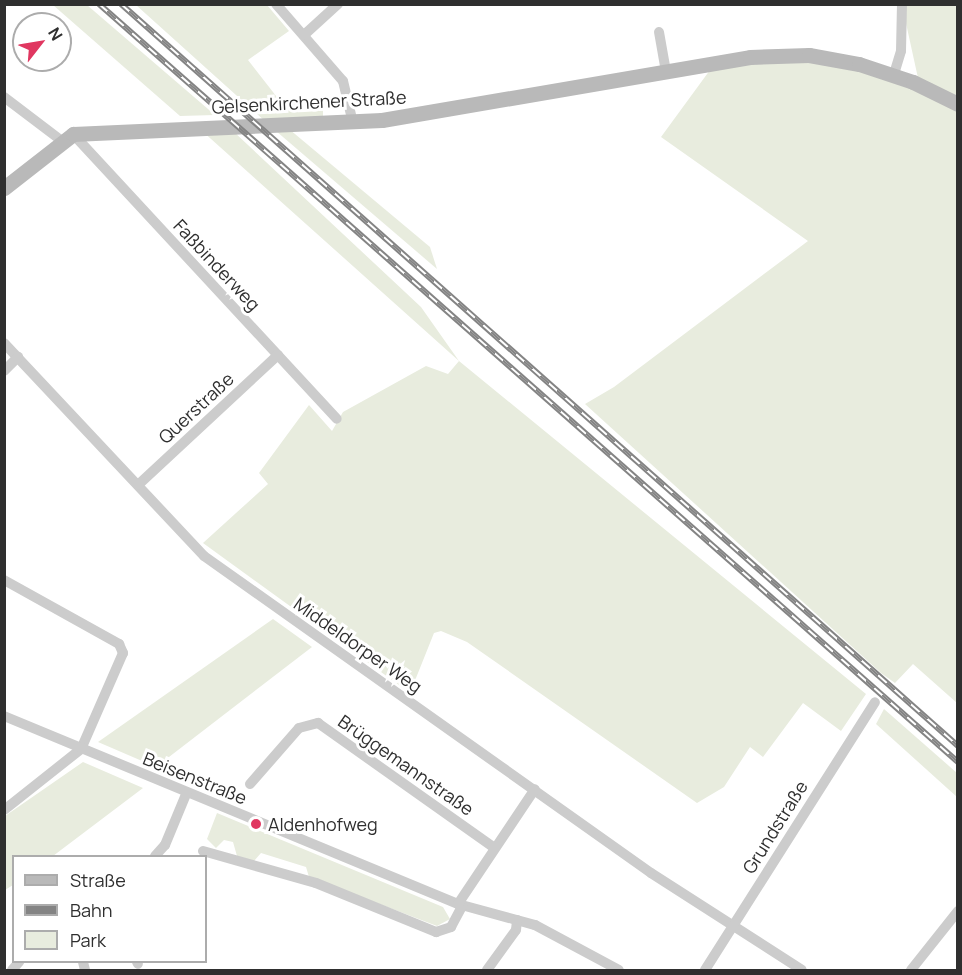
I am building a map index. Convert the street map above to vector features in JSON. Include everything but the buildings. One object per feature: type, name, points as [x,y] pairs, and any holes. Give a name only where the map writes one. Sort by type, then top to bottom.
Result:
[{"type":"street","points":[[276,4],[343,81],[353,123]]},
{"type":"street","points":[[304,35],[338,4]]},
{"type":"street","points":[[894,74],[901,51],[902,4]]},
{"type":"street","points":[[659,32],[666,71]]},
{"type":"street","name":"Gelsenkirchener Straße","points":[[68,137],[353,123],[417,116],[666,71],[779,54],[834,59],[894,74],[957,104]]},
{"type":"street","name":"Faßbinderweg","points":[[4,98],[68,137],[278,355],[336,419]]},
{"type":"street","points":[[4,188],[68,137]]},
{"type":"street","name":"Middeldorper Weg","points":[[4,343],[204,556],[651,873],[802,970]]},
{"type":"street","name":"Querstraße","points":[[138,485],[278,355]]},
{"type":"street","points":[[4,371],[18,357]]},
{"type":"street","points":[[4,580],[123,648],[81,749],[4,810]]},
{"type":"street","name":"Grundstraße","points":[[705,970],[874,702]]},
{"type":"street","name":"Beisenstraße","points":[[4,716],[460,905],[517,920],[619,970]]},
{"type":"street","name":"Brüggemannstraße","points":[[250,784],[299,728],[318,723],[493,847]]},
{"type":"street","points":[[203,851],[316,883],[436,932],[451,927],[460,905],[493,847],[535,789]]},
{"type":"street","points":[[155,855],[165,845],[187,792]]},
{"type":"street","points":[[911,970],[957,911]]},
{"type":"street","points":[[487,970],[516,930],[517,920]]},
{"type":"green space","points":[[53,5],[87,5],[215,115],[180,116],[72,22],[72,12],[61,12]]},
{"type":"green space","points":[[136,5],[267,5],[289,31],[248,60],[280,101],[323,108],[323,123],[266,122]]},
{"type":"green space","points":[[902,5],[957,5],[957,97],[918,78]]},
{"type":"green space","points":[[807,57],[894,80],[957,108],[957,703],[913,664],[895,683],[881,673],[585,404],[614,387],[808,241],[661,137],[710,70]]},
{"type":"green space","points":[[289,129],[430,247],[437,269],[276,131]]},
{"type":"green space","points":[[201,130],[233,131],[421,307],[459,361]]},
{"type":"green space","points":[[459,361],[866,694],[841,731],[803,703],[763,757],[750,747],[724,787],[697,803],[467,642],[441,631],[434,633],[410,693],[203,543],[268,484],[259,473],[309,405],[332,431],[343,412],[426,366],[448,374]]},
{"type":"green space","points":[[273,619],[312,647],[156,767],[98,742]]},
{"type":"green space","points":[[884,709],[957,773],[957,797],[876,724]]},
{"type":"green space","points":[[83,762],[143,788],[54,855],[12,855],[12,886],[5,890],[5,816]]},
{"type":"green space","points":[[217,813],[443,907],[450,919],[437,926],[309,877],[306,867],[261,853],[254,861],[237,856],[233,842],[224,840],[216,848],[207,839]]},
{"type":"railway","points":[[99,4],[958,762]]},
{"type":"railway","points":[[121,4],[958,746]]},
{"type":"place","name":"Aldenhofweg","points":[[256,824]]}]
